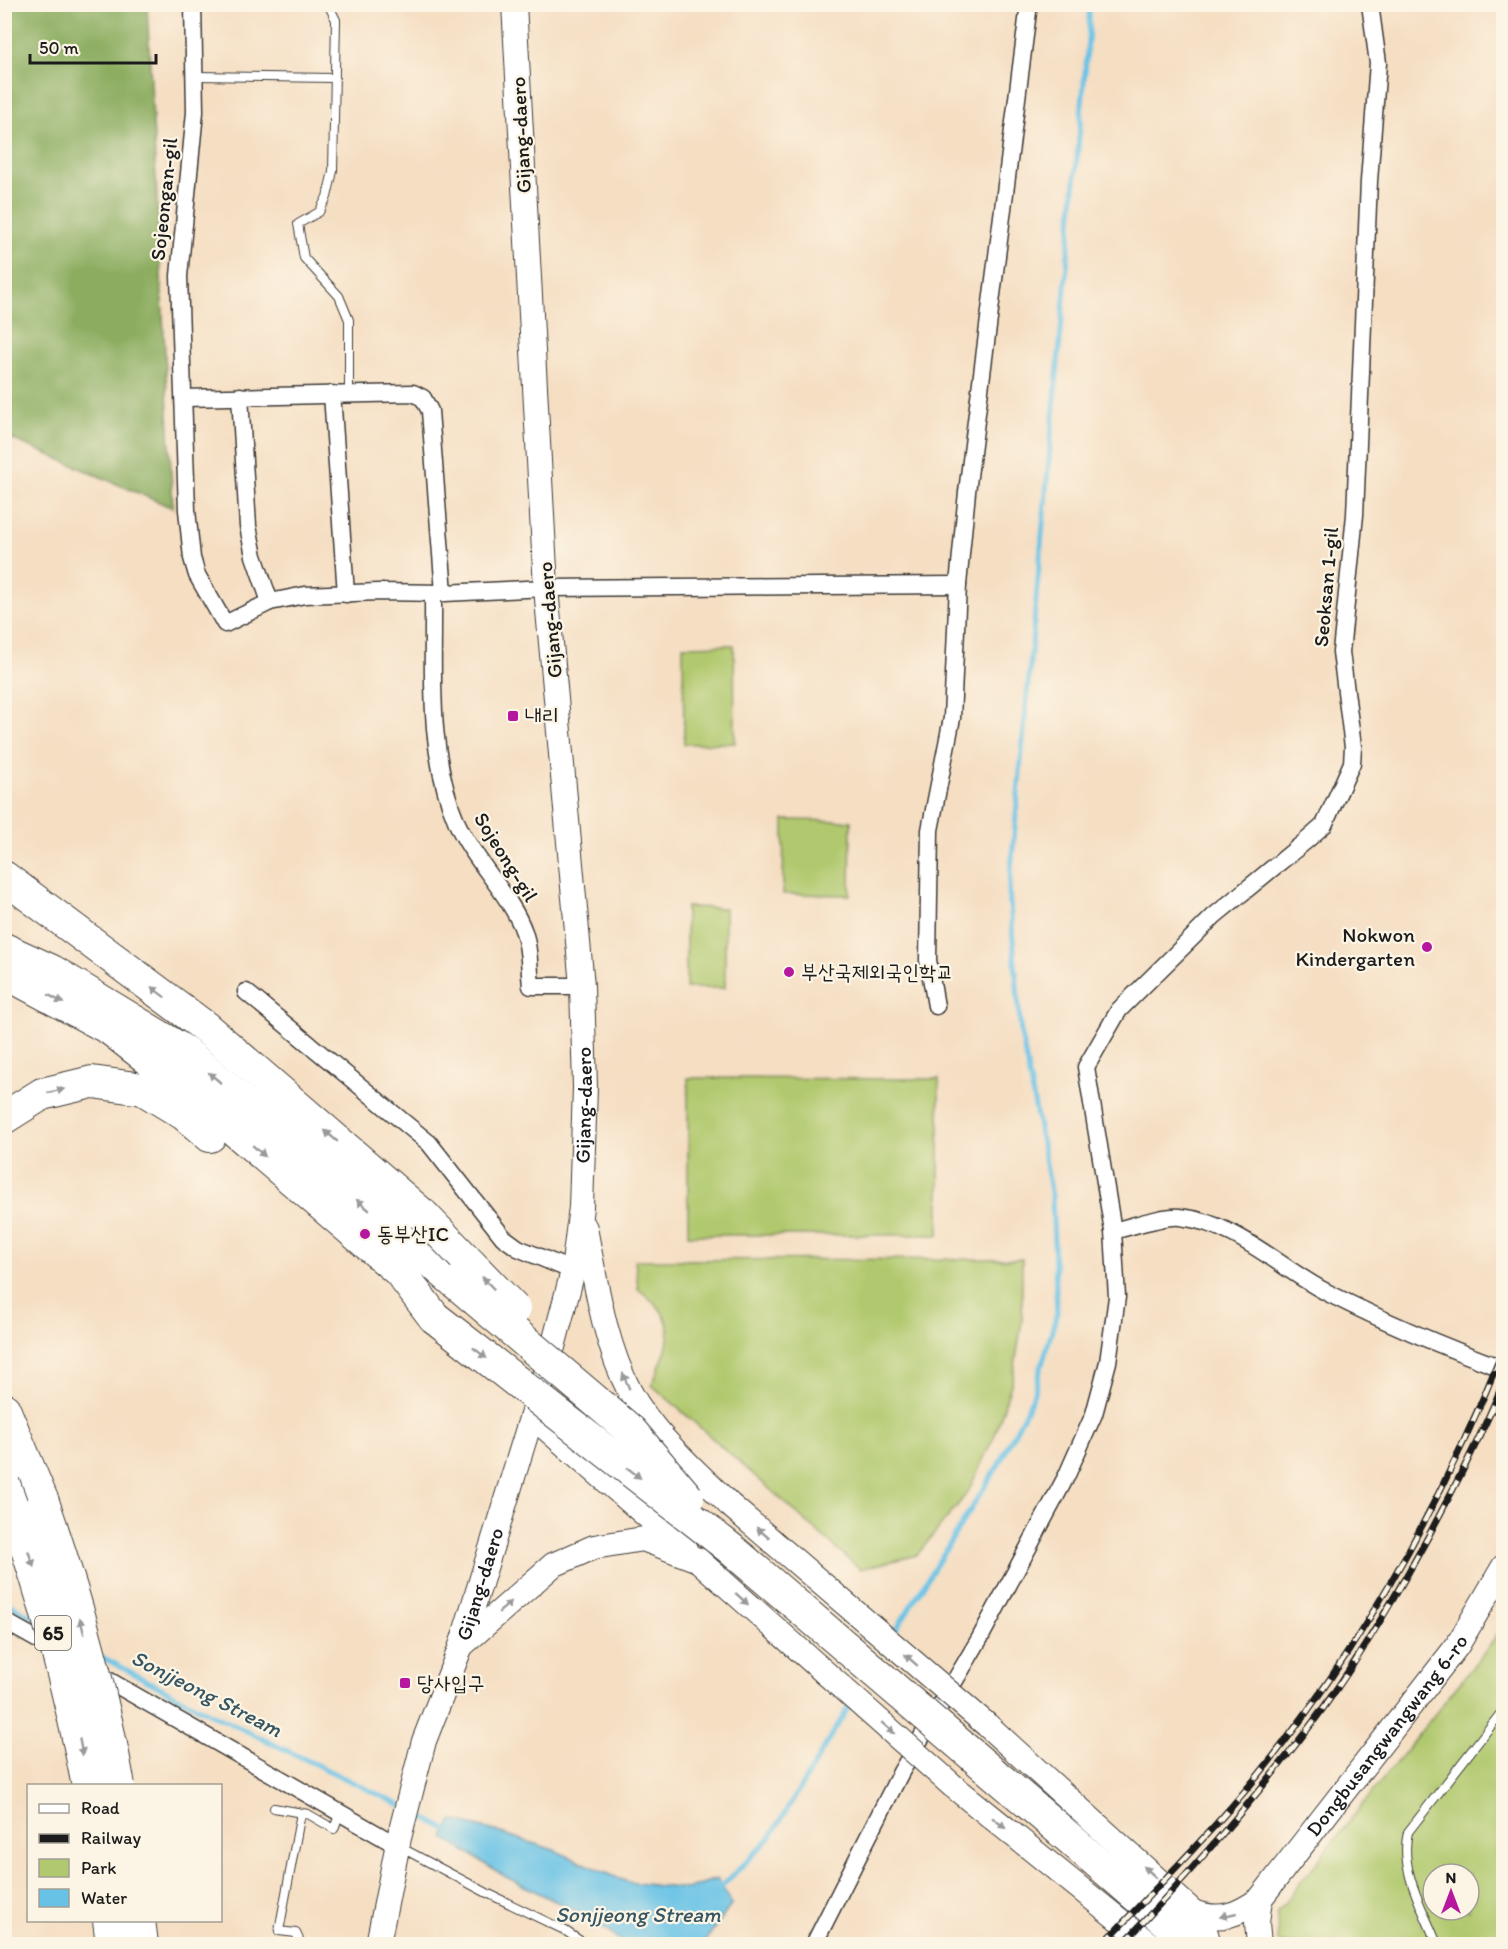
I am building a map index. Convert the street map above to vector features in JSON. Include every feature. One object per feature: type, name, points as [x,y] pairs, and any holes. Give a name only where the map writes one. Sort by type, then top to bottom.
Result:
[{"type":"highway","points":[[4,877],[205,1027],[423,1215],[631,1431],[731,1549]]},
{"type":"highway","points":[[4,949],[52,971],[184,1052],[631,1431]]},
{"type":"highway","points":[[4,972],[110,1029],[183,1086],[399,1271],[434,1317]]},
{"type":"highway","points":[[4,1118],[42,1094],[92,1082],[143,1089],[184,1114],[387,1289],[434,1317],[731,1549],[1192,1944]]},
{"type":"highway","name":"65","points":[[4,1409],[43,1502],[80,1618],[119,1784]]},
{"type":"highway","name":"65","points":[[4,1484],[38,1581],[52,1631],[76,1722],[88,1784]]},
{"type":"highway","points":[[109,1922],[112,1944]]},
{"type":"highway","points":[[139,1922],[142,1944]]},
{"type":"main road","name":"Gijang-daero","points":[[378,1944],[398,1842],[424,1741],[461,1646],[553,1347],[573,1271],[581,1207],[585,1087],[582,986],[546,588],[514,4]]},
{"type":"main road","points":[[581,1207],[598,1295],[612,1348],[631,1392],[663,1439],[730,1505]]},
{"type":"main road","points":[[553,1347],[730,1505],[987,1725],[1193,1912],[1204,1927],[1209,1944]]},
{"type":"main road","points":[[533,1417],[953,1786],[1149,1944]]},
{"type":"main road","points":[[461,1646],[553,1565],[594,1547],[643,1539],[698,1560]]},
{"type":"main road","name":"Dongbusangwangwang 6-ro","points":[[1193,1912],[1221,1917],[1239,1912],[1260,1899],[1457,1646],[1503,1566]]},
{"type":"main road","points":[[1259,1944],[1257,1923],[1260,1899]]},
{"type":"street","name":"Sojeongan-gil","points":[[194,4],[195,112],[179,276],[188,535],[197,575],[225,624],[270,602],[305,595],[438,593],[546,588],[958,585]]},
{"type":"street","points":[[936,1006],[928,960],[930,830],[952,718],[958,585],[967,492],[1029,4]]},
{"type":"street","name":"Seoksan 1-gil","points":[[1113,1231],[1086,1067],[1119,1010],[1214,916],[1324,825],[1352,762],[1353,747],[1341,652],[1355,515],[1368,181],[1378,63],[1370,4]]},
{"type":"street","points":[[184,398],[413,393],[423,398],[430,411],[438,593]]},
{"type":"street","points":[[340,394],[346,594]]},
{"type":"street","points":[[240,396],[248,526],[254,556],[270,602]]},
{"type":"street","name":"Sojeong-gil","points":[[438,593],[435,734],[440,767],[457,824],[519,921],[528,949],[531,986],[582,986]]},
{"type":"street","points":[[246,992],[429,1143],[503,1238],[518,1248],[573,1271]]},
{"type":"street","points":[[814,1944],[901,1772],[980,1638],[1054,1499],[1094,1414],[1108,1362],[1117,1297],[1113,1231],[1177,1216],[1199,1220],[1228,1230],[1327,1292],[1459,1353],[1503,1369]]},
{"type":"street","points":[[4,1621],[340,1812],[398,1842]]},
{"type":"lane","points":[[328,4],[336,20],[333,171],[327,197],[319,212],[298,224],[304,258],[339,296],[349,320],[340,394]]},
{"type":"lane","points":[[196,76],[334,78]]},
{"type":"lane","points":[[1437,1944],[1406,1864],[1404,1847],[1408,1832],[1503,1709]]},
{"type":"lane","points":[[274,1808],[308,1814],[334,1828],[340,1812]]},
{"type":"lane","points":[[301,1813],[279,1931],[296,1933],[301,1944]]},
{"type":"lane","points":[[398,1842],[488,1893],[564,1930],[585,1944]]},
{"type":"green space","points":[[5,4],[147,5],[173,508],[5,436]]},
{"type":"green space","points":[[734,645],[735,743],[684,744],[683,646]]},
{"type":"green space","points":[[784,820],[851,821],[850,895],[783,894]]},
{"type":"green space","points":[[686,907],[725,908],[725,988],[686,988]]},
{"type":"green space","points":[[688,1078],[939,1079],[939,1235],[688,1235]]},
{"type":"green space","points":[[1022,1259],[1022,1321],[1013,1378],[996,1432],[968,1492],[917,1555],[860,1569],[652,1385],[664,1356],[669,1332],[662,1312],[638,1289],[635,1260]]},
{"type":"green space","points":[[1503,1623],[1503,1944],[1282,1944],[1278,1941],[1277,1912],[1493,1641]]},
{"type":"water","name":"Sonjjeong Stream","points":[[452,1820],[554,1850],[627,1882],[686,1889],[717,1879],[732,1904],[703,1944],[624,1944],[590,1918],[506,1877],[444,1838]]},
{"type":"waterway","points":[[892,1636],[999,1464],[1032,1399],[1057,1313],[1052,1196],[1021,1033],[1009,891],[1089,29],[1089,4]]},
{"type":"waterway","name":"Sonjjeong Stream","points":[[4,1601],[37,1620]]},
{"type":"waterway","name":"Sonjjeong Stream","points":[[102,1657],[205,1711],[400,1805]]},
{"type":"waterway","points":[[718,1890],[770,1838],[851,1703]]},
{"type":"waterway","name":"Sonjjeong Stream","points":[[411,1811],[453,1833]]},
{"type":"railway","points":[[1103,1944],[1183,1860],[1260,1773],[1298,1725],[1333,1674],[1398,1570],[1427,1516],[1455,1461],[1504,1348]]},
{"type":"railway","points":[[1123,1944],[1241,1812],[1307,1730],[1340,1684],[1386,1611],[1428,1537],[1477,1441],[1504,1381]]},
{"type":"place","name":"내리","points":[[513,716]]},
{"type":"place","name":"Nokwon Kindergarten","points":[[1427,947]]},
{"type":"place","name":"부산국제외국인학교","points":[[789,972]]},
{"type":"place","name":"동부산IC","points":[[365,1234]]},
{"type":"place","name":"당사입구","points":[[405,1683]]}]
